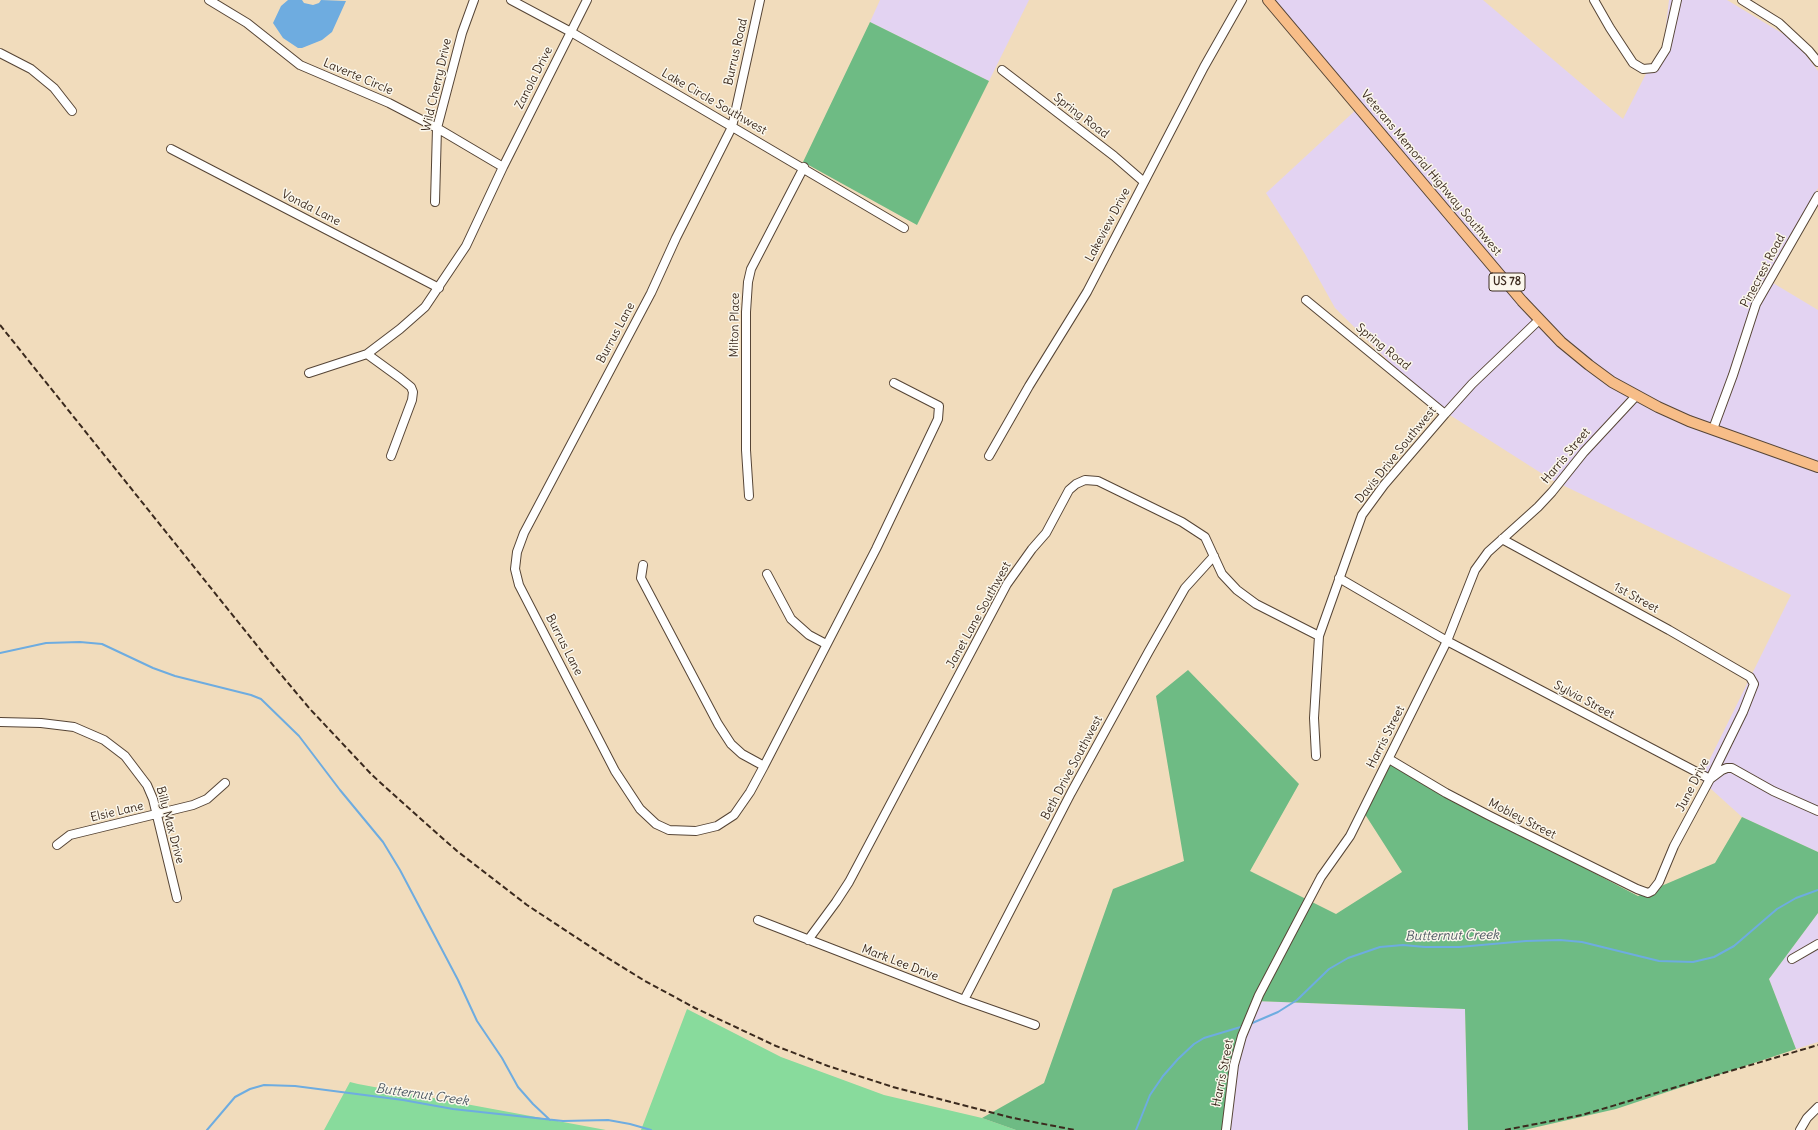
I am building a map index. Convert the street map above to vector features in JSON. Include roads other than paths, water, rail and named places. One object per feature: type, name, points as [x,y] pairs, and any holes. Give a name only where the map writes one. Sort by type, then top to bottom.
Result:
[{"type":"main road","name":"Veterans Memorial Highway Southwest","points":[[1268,0],[1539,320],[1588,365],[1636,396],[1658,407],[1713,429],[1818,467]]},
{"type":"street","name":"Laverte Circle","points":[[209,0],[224,4],[300,65],[389,103],[437,128],[503,167]]},
{"type":"street","name":"Wild Cherry Drive","points":[[435,202],[437,128],[462,33],[474,0]]},
{"type":"street","name":"Lake Circle Southwest","points":[[511,0],[571,32],[732,127],[804,167],[904,228]]},
{"type":"street","name":"Zanola Drive","points":[[309,373],[367,354],[395,333],[425,307],[466,246],[503,167],[587,0]]},
{"type":"street","name":"Burrus Road","points":[[732,127],[760,0]]},
{"type":"street","name":"Lakeview Drive","points":[[989,456],[1028,386],[1087,292],[1204,67],[1242,0]]},
{"type":"street","points":[[1594,0],[1633,63],[1643,69],[1654,68],[1666,49],[1677,0]]},
{"type":"street","points":[[1742,0],[1779,23],[1809,51],[1818,62]]},
{"type":"street","points":[[0,53],[31,69],[54,88],[72,111]]},
{"type":"street","name":"Spring Road","points":[[1002,70],[1114,156],[1144,182]]},
{"type":"street","name":"Burrus Lane","points":[[732,127],[676,238],[651,292],[524,533],[517,552],[515,569],[519,585],[615,771],[640,810],[656,824],[669,830],[683,831],[696,831],[717,826],[734,814],[750,792],[876,549],[938,419],[939,406],[894,383]]},
{"type":"street","name":"Vonda Lane","points":[[171,149],[439,288]]},
{"type":"street","name":"Milton Place","points":[[749,496],[746,450],[746,312],[748,282],[752,269],[804,167]]},
{"type":"street","name":"Pinecrest Road","points":[[1713,429],[1733,375],[1756,304],[1818,196]]},
{"type":"street","name":"Spring Road","points":[[1306,300],[1445,414]]},
{"type":"street","name":"Davis Drive Southwest","points":[[1316,756],[1314,718],[1319,636],[1362,515],[1384,485],[1472,384],[1539,320]]},
{"type":"street","points":[[367,354],[400,378],[410,387],[413,392],[412,400],[391,456]]},
{"type":"street","name":"Harris Street","points":[[1226,1130],[1234,1065],[1242,1036],[1259,996],[1321,877],[1350,836],[1447,641],[1475,570],[1488,552],[1542,502],[1636,396]]},
{"type":"street","name":"Janet Lane Southwest","points":[[808,940],[836,902],[848,882],[1007,584],[1046,532],[1069,490],[1076,484],[1086,480],[1098,481],[1182,522],[1205,538],[1222,574],[1237,590],[1256,604],[1319,636]]},
{"type":"street","name":"1st Street","points":[[1502,539],[1669,630],[1750,677],[1754,684]]},
{"type":"street","name":"Beth Drive Southwest","points":[[964,1000],[1071,793],[1149,651],[1185,588],[1214,556]]},
{"type":"street","points":[[643,565],[641,578],[718,724],[731,744],[742,754],[764,766]]},
{"type":"street","points":[[767,574],[791,619],[809,635],[826,644]]},
{"type":"street","name":"Sylvia Street","points":[[1339,578],[1447,641],[1710,779]]},
{"type":"street","name":"June Drive","points":[[1648,893],[1652,891],[1659,882],[1674,846],[1710,779],[1754,684]]},
{"type":"street","name":"Billy Max Drive","points":[[0,722],[41,722],[58,724],[87,731],[104,740],[125,756],[147,785],[158,815],[177,898]]},
{"type":"street","name":"Mobley Street","points":[[1389,758],[1485,814],[1637,890],[1648,893]]},
{"type":"street","points":[[1710,779],[1722,770],[1732,768],[1767,788],[1818,812]]},
{"type":"street","name":"Elsie Lane","points":[[57,845],[70,835],[158,815],[200,802],[225,783]]},
{"type":"street","name":"Mark Lee Drive","points":[[758,920],[964,1000],[1035,1025]]},
{"type":"street","points":[[1792,958],[1818,944]]},
{"type":"street","points":[[1800,1130],[1807,1118],[1818,1107]]},
{"type":"water","points":[[288,0],[302,0],[304,3],[313,5],[319,3],[321,0],[346,1],[332,32],[322,40],[302,48],[298,48],[283,38],[273,23],[281,6]]},
{"type":"waterway","points":[[0,653],[46,643],[80,642],[102,644],[153,668],[175,676],[251,695],[261,699],[299,736],[340,790],[383,842],[400,870],[458,980],[477,1021],[502,1058],[518,1087],[550,1120]]},
{"type":"waterway","name":"Butternut Creek","points":[[1250,1024],[1278,1012],[1297,1000],[1329,969],[1348,958],[1380,947],[1403,945],[1425,947],[1459,947],[1526,941],[1560,940],[1582,942],[1659,961],[1693,962],[1714,957],[1734,946],[1777,909],[1796,898],[1818,890]]},
{"type":"waterway","name":"Butternut Creek","points":[[1136,1130],[1150,1095],[1163,1076],[1178,1059],[1194,1044],[1204,1038],[1244,1026]]},
{"type":"waterway","name":"Butternut Creek","points":[[207,1130],[235,1097],[250,1089],[264,1085],[295,1086],[403,1100],[453,1109],[563,1121],[608,1120],[651,1130]]},
{"type":"railway","points":[[0,325],[267,658],[310,709],[372,775],[457,851],[527,905],[645,981],[695,1008],[776,1046],[828,1066],[893,1087],[1013,1118],[1075,1130]]},
{"type":"railway","points":[[1505,1130],[1582,1115],[1818,1045]]}]
